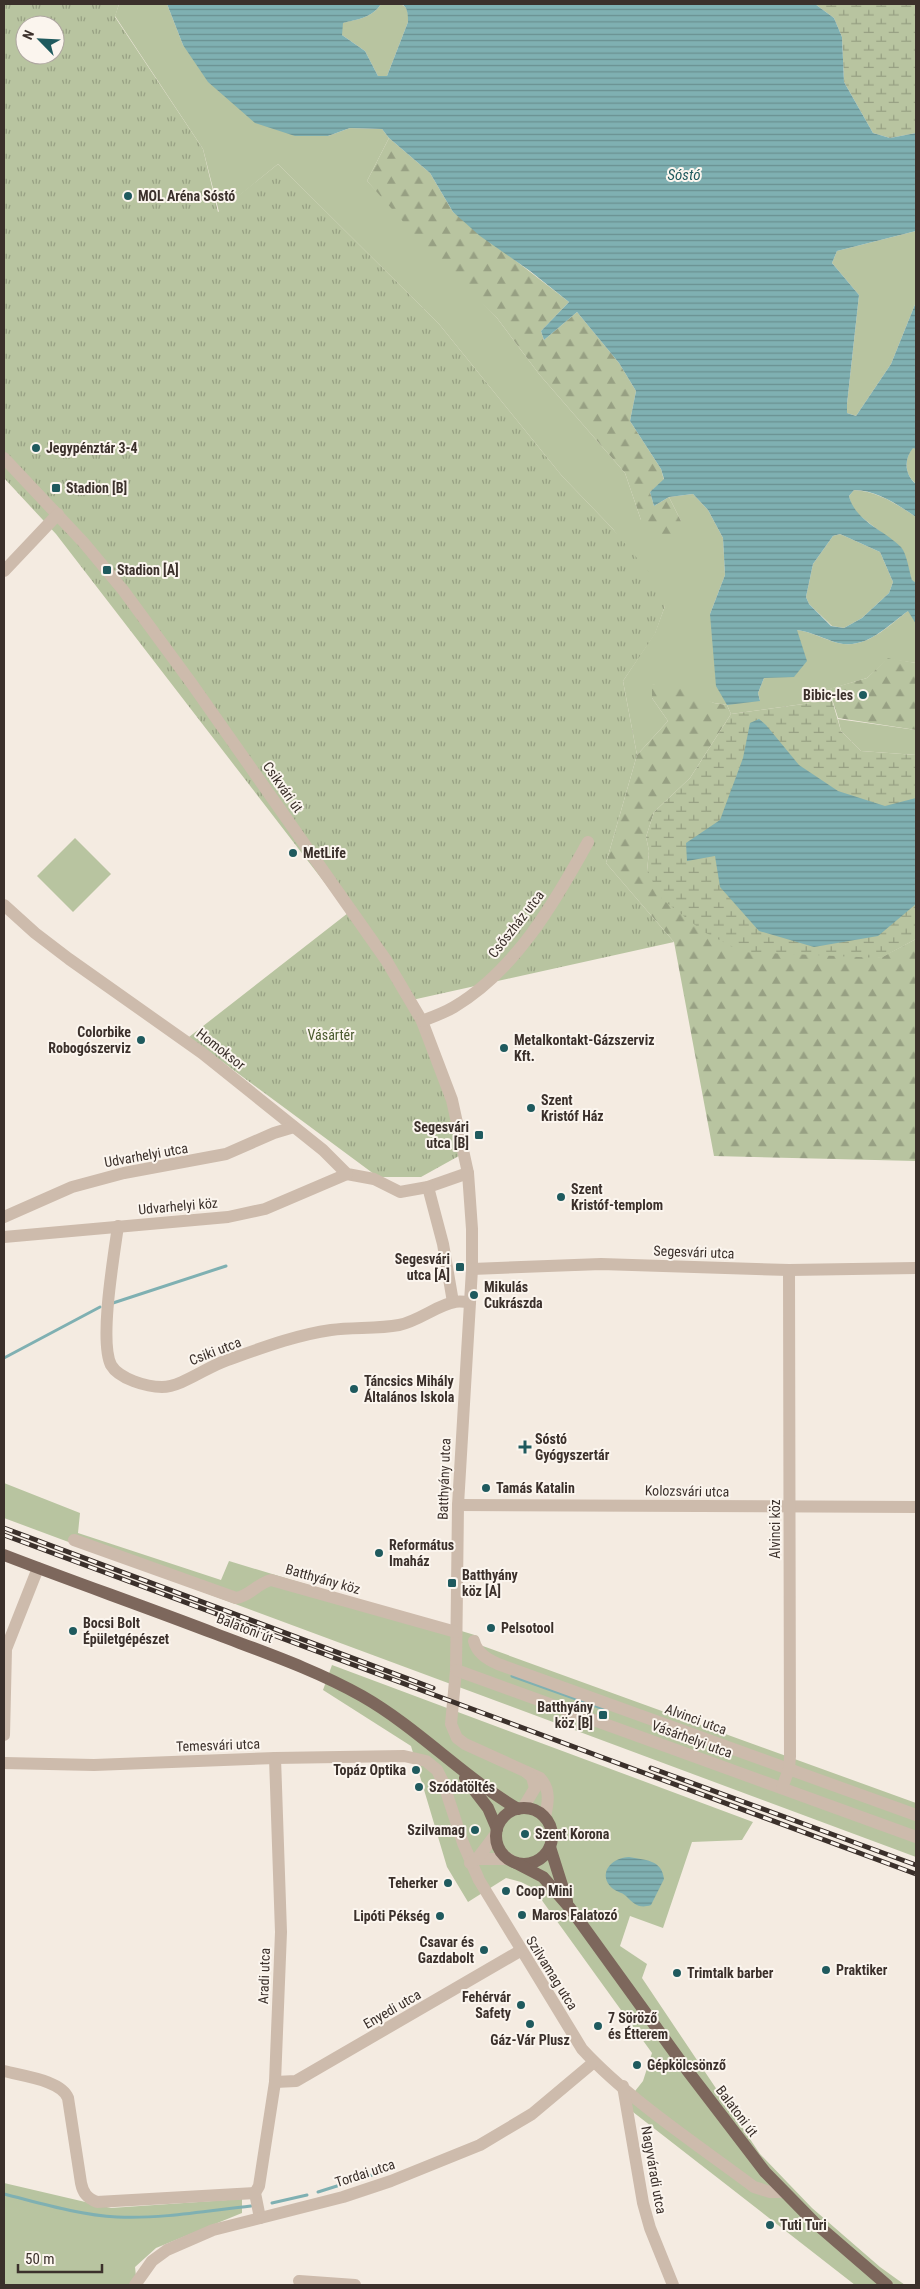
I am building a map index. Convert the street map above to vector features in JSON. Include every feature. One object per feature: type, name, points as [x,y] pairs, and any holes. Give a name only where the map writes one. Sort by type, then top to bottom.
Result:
[{"type":"main road","name":"Balatoni út","points":[[4,1555],[324,1676],[384,1709],[421,1736],[456,1766],[521,1808]]},
{"type":"main road","name":"Balatoni út","points":[[456,1766],[488,1808],[496,1832]]},
{"type":"main road","points":[[521,1808],[535,1810],[545,1817],[551,1828],[550,1847],[539,1859],[532,1863],[512,1861],[499,1848],[496,1832],[504,1816],[521,1808]]},
{"type":"main road","name":"Balatoni út","points":[[550,1847],[570,1908]]},
{"type":"main road","name":"Balatoni út","points":[[512,1861],[543,1877],[570,1908],[687,2070],[755,2160],[779,2187],[827,2234],[887,2285]]},
{"type":"street","name":"Csikvári út","points":[[4,458],[58,514],[123,590],[165,646],[386,960],[422,1021],[452,1100],[468,1173]]},
{"type":"street","points":[[4,571],[58,514]]},
{"type":"street","name":"Csőszház utca","points":[[422,1021],[454,1008],[502,968],[525,941],[550,905],[588,842]]},
{"type":"street","name":"Homoksor","points":[[4,904],[35,933],[202,1053],[323,1150],[348,1174]]},
{"type":"street","name":"Udvarhelyi utca","points":[[4,1217],[72,1187],[124,1173],[226,1154],[274,1133],[294,1127]]},
{"type":"street","points":[[348,1174],[374,1179],[400,1192],[428,1187],[468,1173]]},
{"type":"street","name":"Batthyány utca","points":[[468,1173],[472,1229],[472,1269],[458,1505],[456,1670],[451,1724],[457,1738],[465,1744],[540,1778],[545,1784],[548,1794],[545,1817]]},
{"type":"street","name":"Udvarhelyi köz","points":[[4,1237],[205,1220],[265,1209],[348,1174]]},
{"type":"street","points":[[428,1187],[443,1244],[453,1302]]},
{"type":"street","name":"Csiki utca","points":[[118,1226],[107,1312],[107,1352],[112,1366],[121,1375],[139,1382],[162,1387],[173,1385],[225,1361],[282,1342],[330,1330],[398,1325],[416,1320],[453,1302],[470,1302]]},
{"type":"street","name":"Segesvári utca","points":[[472,1269],[601,1264],[789,1270],[916,1268]]},
{"type":"street","name":"Alvinci köz","points":[[782,1788],[789,1769],[789,1270]]},
{"type":"street","name":"Kolozsvári utca","points":[[458,1505],[790,1508],[916,1507]]},
{"type":"street","name":"Batthyány köz","points":[[74,1540],[236,1598],[243,1597],[263,1582],[271,1580],[456,1632]]},
{"type":"street","points":[[4,1735],[6,1649],[38,1568]]},
{"type":"street","name":"Alvinci utca","points":[[474,1641],[476,1649],[490,1660],[916,1815]]},
{"type":"street","name":"Vásárhelyi utca","points":[[456,1670],[916,1837]]},
{"type":"street","name":"Temesvári utca","points":[[4,1764],[94,1765],[275,1758],[404,1756],[420,1758],[431,1764]]},
{"type":"street","name":"Aradi utca","points":[[260,2218],[255,2193],[259,2186],[275,2082],[281,1932],[275,1758]]},
{"type":"street","name":"Szilvamag utca","points":[[431,1764],[437,1770],[443,1782],[474,1861],[520,1951],[582,2049],[601,2064],[623,2086],[742,2179],[758,2190],[770,2192],[779,2187]]},
{"type":"street","points":[[521,1808],[535,1788],[532,1777],[526,1772]]},
{"type":"street","points":[[474,1861],[496,1832]]},
{"type":"street","points":[[474,1861],[512,1861]]},
{"type":"street","name":"Enyedi utca","points":[[275,2082],[296,2081],[520,1951]]},
{"type":"street","name":"Tordai utca","points":[[135,2285],[152,2261],[167,2250],[213,2230],[343,2197],[391,2181],[480,2145],[532,2114],[601,2064]]},
{"type":"street","points":[[4,2071],[53,2084],[66,2091],[82,2192],[89,2199],[97,2202],[255,2193]]},
{"type":"street","name":"Nagyváradi utca","points":[[623,2086],[643,2203],[650,2228],[673,2285]]},
{"type":"street","points":[[299,2280],[355,2285]]},
{"type":"green space","name":"Vásártér","points":[[4,4],[119,4],[115,17],[203,149],[218,212],[278,164],[439,324],[562,476],[613,529],[661,587],[665,606],[655,634],[623,681],[637,755],[606,863],[674,942],[412,1000],[466,1152],[421,1177],[378,1177],[189,1037],[348,913],[56,534],[4,478]]},
{"type":"green space","points":[[119,4],[167,4],[183,45],[328,136],[350,128],[382,129],[389,138],[367,181],[497,318],[539,374],[625,473],[641,520],[681,521],[669,497],[693,494],[708,510],[723,538],[725,575],[710,614],[760,701],[758,693],[764,678],[797,630],[838,643],[858,643],[876,635],[909,610],[916,624],[916,663],[888,659],[867,678],[830,689],[832,700],[731,714],[727,705],[714,703],[652,684],[652,698],[668,721],[637,755],[623,681],[655,633],[665,606],[613,529],[562,476],[439,324],[278,164],[219,212],[203,149],[115,16]]},
{"type":"green space","points":[[381,4],[402,5],[407,10],[408,15],[408,22],[387,76],[378,76],[365,51],[342,35],[342,23],[369,15]]},
{"type":"green space","points":[[815,4],[916,4],[916,133],[890,138],[873,133],[844,82],[842,37],[834,18]]},
{"type":"green space","points":[[389,138],[430,173],[453,212],[569,302],[541,331],[544,340],[577,312],[619,363],[636,391],[630,421],[661,469],[664,480],[650,492],[654,506],[669,497],[681,521],[672,542],[663,549],[641,520],[625,473],[539,374],[497,318],[423,244],[367,181]]},
{"type":"green space","points":[[916,231],[916,302],[891,364],[856,416],[847,413],[859,295],[832,263],[837,251]]},
{"type":"green space","points":[[913,447],[916,449],[916,484],[907,471],[908,456]]},
{"type":"green space","points":[[854,490],[879,496],[916,517],[916,583],[912,581],[902,549],[859,515],[852,507],[849,496]]},
{"type":"green space","points":[[840,534],[880,552],[893,582],[889,593],[862,618],[844,628],[832,626],[809,604],[806,597],[813,564],[833,536]]},
{"type":"green space","points":[[888,658],[916,663],[916,730],[838,718],[829,689],[867,678]]},
{"type":"green space","points":[[652,684],[676,686],[714,703],[727,705],[731,714],[690,778],[654,812],[646,837],[649,851],[647,871],[880,958],[916,939],[916,1161],[714,1156],[674,942],[606,863],[637,755],[668,721],[652,698]]},
{"type":"green space","points":[[832,700],[841,731],[861,751],[916,755],[916,939],[881,958],[743,952],[704,932],[662,899],[647,871],[649,851],[646,837],[654,812],[690,778],[731,714]]},
{"type":"green space","points":[[838,719],[916,730],[916,755],[861,751],[841,731]]},
{"type":"green space","points":[[75,838],[111,874],[73,912],[37,876]]},
{"type":"green space","points":[[4,1483],[80,1513],[78,1533],[221,1580],[229,1561],[478,1636],[480,1645],[916,1803],[916,1857],[4,1518]]},
{"type":"green space","points":[[332,1665],[753,1822],[742,1840],[692,1842],[663,1928],[630,1916],[620,1946],[647,1964],[642,1978],[760,2154],[812,2208],[880,2267],[905,2285],[855,2285],[624,2105],[643,2081],[652,2053],[533,1888],[506,1878],[468,1902],[447,1867],[411,1746],[323,1690]]},
{"type":"green space","points":[[4,2183],[111,2208],[242,2199],[242,2213],[156,2248],[135,2267],[137,2285],[4,2285]]},
{"type":"water","name":"Sóstó","points":[[167,4],[381,4],[369,15],[343,23],[342,35],[365,51],[378,76],[387,76],[408,22],[407,10],[402,4],[815,4],[834,18],[842,37],[844,82],[873,133],[890,138],[916,133],[916,231],[837,251],[832,263],[859,295],[847,413],[856,416],[891,364],[916,302],[916,449],[913,448],[910,452],[907,471],[916,484],[916,517],[879,495],[854,490],[849,496],[852,505],[864,519],[903,550],[912,580],[916,583],[916,624],[908,611],[884,630],[867,640],[848,644],[838,643],[797,630],[807,661],[794,677],[764,678],[758,693],[760,701],[727,705],[716,686],[710,614],[725,575],[723,538],[708,510],[693,494],[669,497],[654,506],[650,492],[664,479],[661,469],[630,421],[636,391],[619,363],[577,312],[544,340],[541,331],[569,302],[530,271],[480,236],[453,212],[430,173],[389,138],[382,129],[350,128],[328,136],[295,136],[255,123],[208,82],[183,45]],"holes":[[[840,534],[880,552],[893,582],[889,593],[862,618],[844,628],[831,626],[809,604],[806,597],[813,564],[833,536]]]},
{"type":"water","points":[[759,719],[799,765],[838,791],[885,806],[916,798],[916,904],[878,936],[814,947],[759,931],[720,887],[715,856],[687,861],[686,843],[720,820],[743,758],[750,723]]},
{"type":"water","points":[[629,1857],[656,1864],[663,1872],[664,1879],[651,1905],[637,1905],[612,1888],[607,1880],[606,1875],[609,1866],[618,1859]]},
{"type":"waterway","points":[[113,1303],[226,1266]]},
{"type":"waterway","points":[[4,1358],[100,1307]]},
{"type":"waterway","points":[[512,1676],[607,1710]]},
{"type":"waterway","points":[[318,2192],[375,2174]]},
{"type":"waterway","points":[[4,2194],[74,2211],[117,2217],[167,2216],[251,2206]]},
{"type":"waterway","points":[[272,2203],[307,2195]]},
{"type":"railway","points":[[4,1528],[433,1688]]},
{"type":"railway","points":[[4,1535],[916,1874]]},
{"type":"railway","points":[[651,1768],[916,1865]]},
{"type":"place","name":"MOL Aréna Sóstó","points":[[128,196]]},
{"type":"place","name":"Jegypénztár 3-4","points":[[36,448]]},
{"type":"place","name":"Stadion [B]","points":[[56,488]]},
{"type":"place","name":"Stadion [A]","points":[[107,570]]},
{"type":"place","name":"Bibic-les","points":[[863,695]]},
{"type":"place","name":"MetLife","points":[[293,853]]},
{"type":"place","name":"Colorbike Robogószerviz","points":[[141,1040]]},
{"type":"place","name":"Metalkontakt-Gázszerviz Kft.","points":[[504,1048]]},
{"type":"place","name":"Szent Kristóf Ház","points":[[531,1108]]},
{"type":"place","name":"Segesvári utca [B]","points":[[479,1135]]},
{"type":"place","name":"Szent Kristóf-templom","points":[[561,1197]]},
{"type":"place","name":"Segesvári utca [A]","points":[[460,1267]]},
{"type":"place","name":"Mikulás Cukrászda","points":[[474,1295]]},
{"type":"place","name":"Táncsics Mihály Általános Iskola","points":[[354,1389]]},
{"type":"place","name":"Sóstó Gyógyszertár","points":[[525,1447]]},
{"type":"place","name":"Tamás Katalin","points":[[486,1488]]},
{"type":"place","name":"Református Imaház","points":[[379,1553]]},
{"type":"place","name":"Batthyány köz [A]","points":[[452,1583]]},
{"type":"place","name":"Pelsotool","points":[[491,1628]]},
{"type":"place","name":"Bocsi Bolt Épületgépészet","points":[[73,1631]]},
{"type":"place","name":"Batthyány köz [B]","points":[[603,1715]]},
{"type":"place","name":"Topáz Optika","points":[[416,1770]]},
{"type":"place","name":"Szódatöltés","points":[[419,1787]]},
{"type":"place","name":"Szilvamag","points":[[475,1830]]},
{"type":"place","name":"Szent Korona","points":[[525,1834]]},
{"type":"place","name":"Teherker","points":[[448,1883]]},
{"type":"place","name":"Coop Mini","points":[[506,1891]]},
{"type":"place","name":"Maros Falatozó","points":[[522,1915]]},
{"type":"place","name":"Lipóti Pékség","points":[[440,1916]]},
{"type":"place","name":"Csavar és Gazdabolt","points":[[484,1950]]},
{"type":"place","name":"Praktiker","points":[[826,1970]]},
{"type":"place","name":"Trimtalk barber","points":[[677,1973]]},
{"type":"place","name":"Fehérvár Safety","points":[[521,2005]]},
{"type":"place","name":"Gáz-Vár Plusz","points":[[530,2024]]},
{"type":"place","name":"7 Söröző és Étterem","points":[[598,2026]]},
{"type":"place","name":"Gépkölcsönző","points":[[637,2065]]},
{"type":"place","name":"Tuti Turi","points":[[770,2225]]}]
